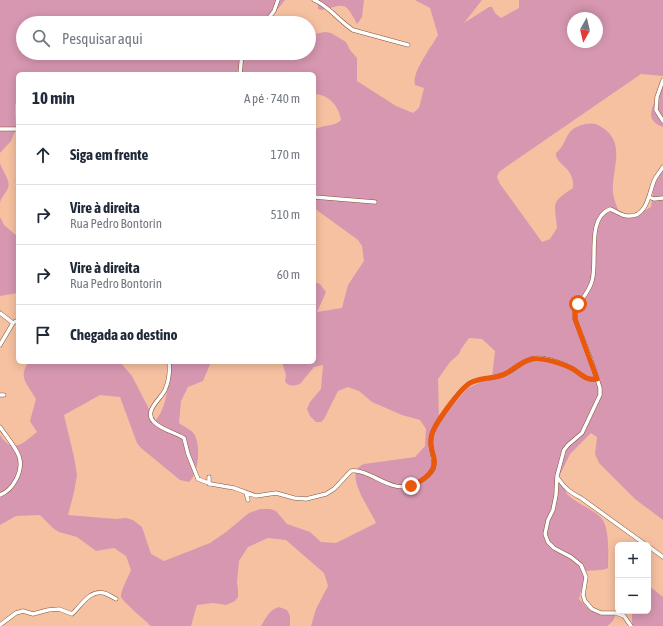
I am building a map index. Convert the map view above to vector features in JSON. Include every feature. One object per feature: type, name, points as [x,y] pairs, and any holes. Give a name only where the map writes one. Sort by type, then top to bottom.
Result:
[{"type":"street","points":[[270,16],[278,0]]},
{"type":"street","points":[[314,0],[327,8],[353,30],[408,45]]},
{"type":"street","points":[[240,72],[241,60]]},
{"type":"street","points":[[663,80],[657,97],[656,110],[663,121]]},
{"type":"street","points":[[0,129],[16,129]]},
{"type":"street","points":[[631,626],[624,616],[616,613],[601,613],[592,609],[585,601],[583,595],[586,577],[581,565],[571,557],[554,548],[548,542],[546,534],[548,520],[553,510],[556,495],[557,476],[564,450],[582,433],[600,395],[591,360],[574,315],[575,310],[593,279],[594,248],[598,222],[603,213],[610,209],[630,217],[638,214],[647,203],[655,179],[663,167]]},
{"type":"street","points":[[316,197],[375,202]]},
{"type":"street","points":[[649,197],[654,199],[663,198]]},
{"type":"street","points":[[0,313],[13,323]]},
{"type":"street","points":[[0,345],[13,323],[16,321]]},
{"type":"street","points":[[169,364],[168,383],[165,390],[151,409],[151,419],[160,427],[184,438],[188,454],[198,479],[209,484],[234,488],[256,496],[276,493],[294,498],[310,499],[326,494],[334,489],[349,472],[354,470],[392,485],[405,487],[421,481],[432,471],[435,459],[430,444],[432,434],[440,419],[467,384],[478,380],[503,375],[525,362],[539,358],[573,369],[584,378],[591,380],[597,379]]},
{"type":"street","points":[[0,427],[19,457],[20,466],[16,481],[8,491],[0,495]]},
{"type":"street","points":[[557,476],[570,493],[581,498],[642,542]]},
{"type":"street","points":[[209,484],[210,477]]},
{"type":"street","points":[[246,493],[248,500]]},
{"type":"street","points":[[651,549],[663,557]]},
{"type":"street","points":[[0,624],[16,613],[23,611],[33,614],[59,609],[72,614],[85,599],[95,593],[102,592],[116,599]]},
{"type":"shaded area","points":[[0,0],[285,0],[274,16],[16,16],[16,60],[316,60],[316,34],[325,32],[331,33],[346,42],[350,50],[357,58],[357,81],[396,106],[413,113],[419,108],[424,88],[415,85],[416,74],[438,35],[430,8],[415,0],[482,0],[464,23],[489,7],[492,7],[495,13],[501,18],[519,8],[519,0],[663,0],[663,76],[641,74],[503,169],[499,172],[497,177],[500,184],[542,242],[550,239],[557,228],[555,208],[557,201],[573,188],[571,175],[559,161],[556,153],[570,131],[573,129],[586,124],[597,124],[609,132],[614,140],[616,156],[613,193],[621,217],[633,217],[651,207],[654,185],[663,170],[663,520],[635,499],[599,463],[595,454],[597,437],[591,433],[570,454],[559,477],[569,496],[595,512],[605,523],[608,543],[608,568],[586,571],[579,599],[589,609],[613,614],[615,616],[613,621],[607,626],[311,626],[316,609],[328,586],[324,573],[286,540],[268,538],[248,547],[239,561],[237,582],[238,597],[235,601],[226,605],[213,603],[197,605],[191,626],[151,626],[121,597],[123,587],[131,570],[126,556],[114,548],[96,551],[77,537],[54,529],[40,515],[16,516],[0,525],[0,435],[9,445],[14,446],[23,443],[37,432],[30,421],[36,399],[27,385],[24,376],[24,372],[28,364],[122,364],[132,376],[155,421],[159,416],[165,401],[170,364],[210,364],[203,381],[188,387],[181,401],[179,423],[193,432],[198,445],[197,466],[195,473],[189,482],[180,480],[141,448],[137,443],[120,397],[100,395],[64,415],[77,475],[68,515],[116,519],[126,518],[133,520],[142,527],[151,554],[164,561],[210,543],[249,513],[260,509],[270,509],[276,511],[287,524],[310,532],[321,542],[336,543],[376,523],[356,483],[355,475],[358,468],[364,464],[415,457],[425,446],[426,429],[420,420],[402,415],[372,402],[359,391],[348,387],[338,391],[324,419],[321,422],[316,422],[310,416],[307,409],[310,402],[321,389],[323,365],[314,367],[300,384],[291,386],[285,381],[286,375],[283,364],[316,364],[316,283],[320,284],[326,292],[317,312],[342,308],[348,285],[364,261],[362,246],[358,240],[316,209],[316,129],[335,124],[341,120],[338,110],[332,102],[324,96],[316,94],[316,72],[16,72],[16,129],[11,141],[0,153]],"holes":[[[469,338],[482,339],[495,351],[492,377],[468,388],[439,419],[438,379],[450,362],[459,354]]]},
{"type":"shaded area","points":[[318,0],[364,0],[362,17],[357,24],[344,6],[321,10],[318,9]]},
{"type":"shaded area","points":[[663,86],[663,127],[656,124],[652,119],[651,114],[654,103]]},
{"type":"shaded area","points":[[0,163],[9,185],[0,203]]},
{"type":"shaded area","points":[[0,217],[4,225],[16,235],[16,293],[0,296]]},
{"type":"shaded area","points":[[651,587],[663,597],[663,626],[632,626],[632,614],[651,614]]},
{"type":"shaded area","points":[[279,607],[287,610],[290,616],[290,626],[261,626],[270,612]]},
{"type":"route","points":[[411,486],[421,481],[432,471],[435,459],[430,444],[432,434],[440,419],[467,384],[478,380],[503,375],[531,359],[539,358],[559,363],[573,369],[584,378],[591,380],[597,379],[575,319],[575,310],[578,304]]}]
